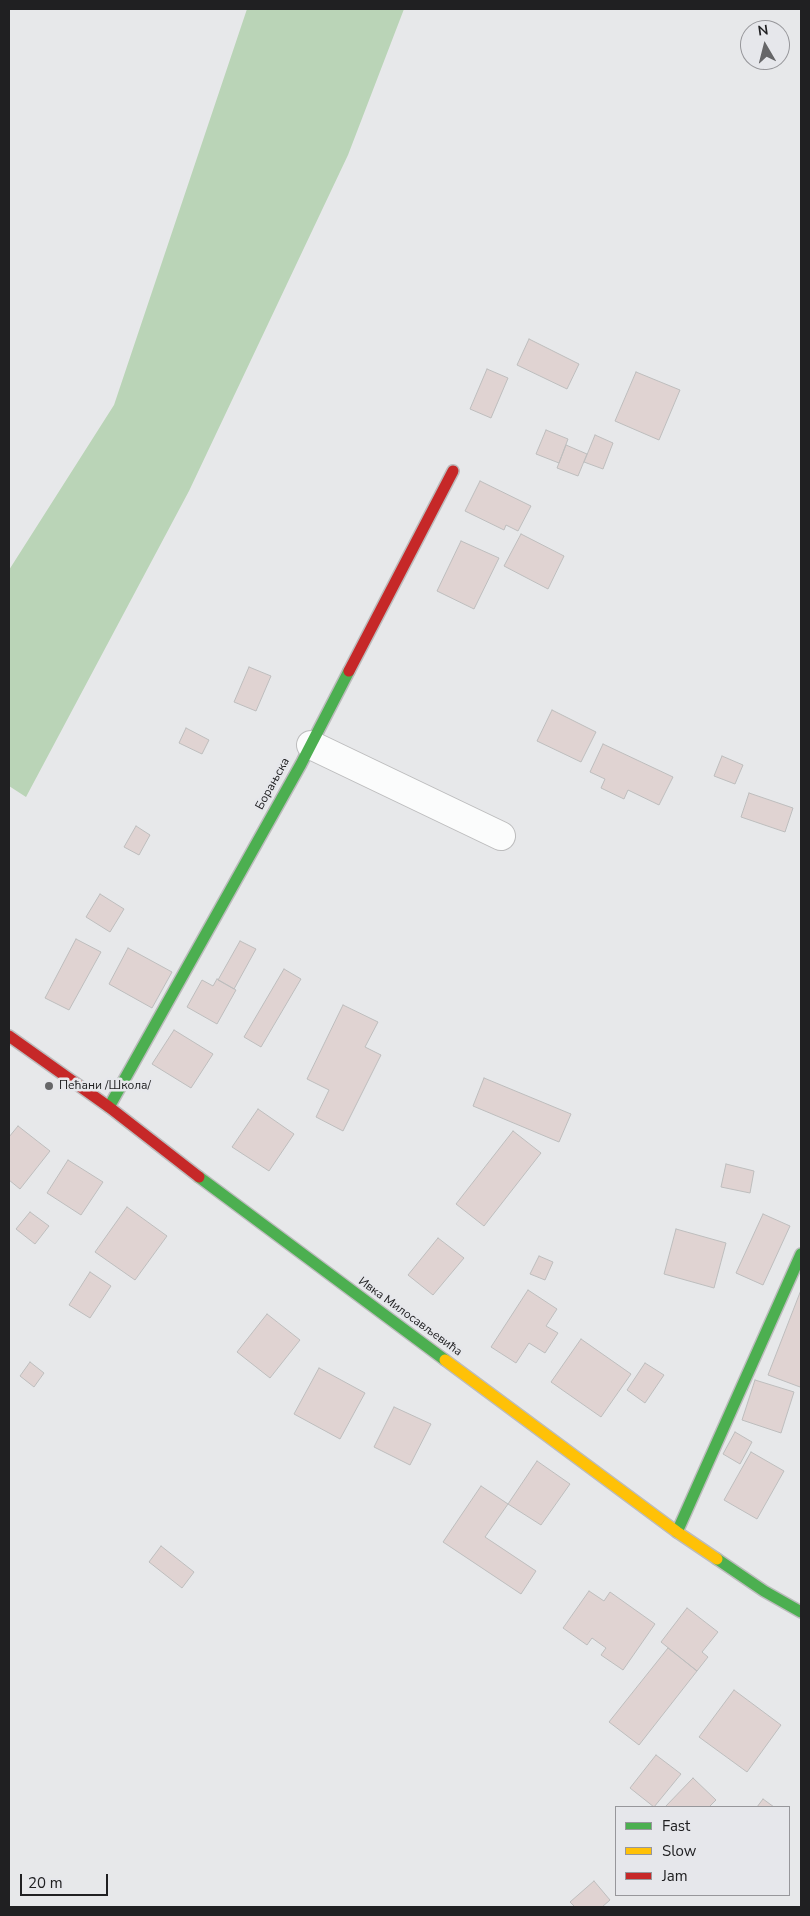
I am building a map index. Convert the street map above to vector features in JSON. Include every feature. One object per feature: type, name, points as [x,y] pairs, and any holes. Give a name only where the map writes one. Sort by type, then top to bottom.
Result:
[{"type":"street","name":"Борањска","points":[[109,1107],[311,745],[454,471]]},
{"type":"street","points":[[311,745],[501,836]]},
{"type":"street","name":"Ивка Милосављевића","points":[[9,1036],[109,1107],[241,1210],[677,1532],[764,1591],[801,1612]]},
{"type":"street","points":[[677,1532],[801,1254]]},
{"type":"green space","points":[[247,9],[404,9],[348,155],[189,491],[26,797],[9,786],[9,570],[114,405]]},
{"type":"building","points":[[529,339],[579,364],[567,389],[517,365]]},
{"type":"building","points":[[487,369],[508,378],[491,418],[470,409]]},
{"type":"building","points":[[636,372],[680,390],[659,440],[615,421]]},
{"type":"building","points":[[546,430],[568,439],[559,463],[536,454]]},
{"type":"building","points":[[595,435],[613,443],[603,469],[584,462]]},
{"type":"building","points":[[566,445],[587,454],[578,476],[557,468]]},
{"type":"building","points":[[480,481],[531,506],[518,531],[506,525],[504,530],[465,511]]},
{"type":"building","points":[[521,534],[564,556],[548,589],[504,566]]},
{"type":"building","points":[[461,541],[499,558],[474,609],[437,591]]},
{"type":"building","points":[[249,667],[271,676],[256,711],[234,702]]},
{"type":"building","points":[[552,710],[596,732],[581,762],[537,741]]},
{"type":"building","points":[[186,728],[209,740],[202,754],[179,743]]},
{"type":"building","points":[[603,744],[673,777],[659,805],[628,790],[624,799],[601,788],[605,779],[590,772]]},
{"type":"building","points":[[722,756],[743,765],[735,784],[714,776]]},
{"type":"building","points":[[749,793],[793,808],[785,832],[741,817]]},
{"type":"building","points":[[136,826],[150,835],[139,855],[124,847]]},
{"type":"building","points":[[100,894],[124,909],[110,932],[86,917]]},
{"type":"building","points":[[76,939],[101,952],[69,1010],[45,998]]},
{"type":"building","points":[[240,941],[256,949],[234,989],[218,980]]},
{"type":"building","points":[[128,948],[172,972],[152,1008],[109,984]]},
{"type":"building","points":[[284,969],[301,979],[261,1047],[244,1037]]},
{"type":"building","points":[[217,979],[236,990],[217,1024],[187,1007],[202,980],[213,986]]},
{"type":"building","points":[[343,1005],[378,1022],[365,1047],[381,1055],[343,1131],[316,1117],[329,1090],[307,1079]]},
{"type":"building","points":[[174,1030],[213,1054],[191,1088],[152,1064]]},
{"type":"building","points":[[484,1078],[571,1114],[559,1142],[473,1106]]},
{"type":"building","points":[[258,1109],[294,1134],[269,1171],[232,1147]]},
{"type":"building","points":[[18,1126],[50,1151],[20,1189],[9,1180],[9,1137]]},
{"type":"building","points":[[513,1131],[541,1153],[484,1226],[456,1204]]},
{"type":"building","points":[[68,1160],[103,1182],[81,1215],[47,1193]]},
{"type":"building","points":[[726,1164],[754,1171],[750,1193],[721,1187]]},
{"type":"building","points":[[127,1207],[167,1236],[135,1280],[95,1252]]},
{"type":"building","points":[[30,1212],[49,1226],[35,1244],[16,1229]]},
{"type":"building","points":[[763,1214],[790,1226],[763,1285],[736,1273]]},
{"type":"building","points":[[676,1229],[726,1243],[714,1288],[664,1274]]},
{"type":"building","points":[[438,1238],[464,1258],[433,1295],[408,1275]]},
{"type":"building","points":[[539,1256],[553,1262],[545,1280],[530,1274]]},
{"type":"building","points":[[90,1272],[111,1286],[90,1318],[69,1305]]},
{"type":"building","points":[[528,1290],[557,1309],[546,1326],[558,1333],[545,1353],[529,1343],[516,1363],[491,1347]]},
{"type":"building","points":[[801,1290],[801,1384],[800,1387],[768,1375]]},
{"type":"building","points":[[267,1314],[300,1340],[270,1378],[237,1352]]},
{"type":"building","points":[[581,1339],[631,1374],[601,1417],[551,1382]]},
{"type":"building","points":[[30,1362],[44,1373],[34,1387],[20,1376]]},
{"type":"building","points":[[645,1363],[664,1375],[645,1403],[627,1390]]},
{"type":"building","points":[[319,1368],[365,1393],[340,1439],[294,1414]]},
{"type":"building","points":[[755,1380],[794,1392],[781,1433],[742,1420]]},
{"type":"building","points":[[394,1407],[431,1424],[410,1465],[374,1447]]},
{"type":"building","points":[[735,1432],[752,1442],[740,1464],[723,1454]]},
{"type":"building","points":[[751,1452],[784,1471],[757,1519],[724,1500]]},
{"type":"building","points":[[537,1461],[570,1484],[541,1525],[508,1504]]},
{"type":"building","points":[[481,1486],[508,1504],[485,1537],[536,1571],[521,1594],[443,1542]]},
{"type":"building","points":[[161,1546],[194,1572],[182,1588],[149,1562]]},
{"type":"building","points":[[589,1591],[604,1601],[610,1592],[655,1624],[623,1670],[601,1655],[606,1648],[592,1638],[587,1645],[563,1628]]},
{"type":"building","points":[[687,1608],[718,1632],[702,1652],[708,1657],[697,1671],[661,1642]]},
{"type":"building","points":[[668,1648],[697,1671],[639,1745],[609,1722]]},
{"type":"building","points":[[734,1690],[781,1725],[747,1772],[699,1737]]},
{"type":"building","points":[[656,1755],[681,1774],[655,1806],[630,1788]]},
{"type":"building","points":[[693,1778],[716,1800],[710,1806],[666,1806]]},
{"type":"building","points":[[763,1799],[773,1806],[758,1806]]},
{"type":"building","points":[[594,1881],[610,1900],[602,1907],[575,1907],[570,1902]]},
{"type":"traffic: fast","points":[[109,1107],[301,764],[349,671]]},
{"type":"traffic: fast","points":[[199,1177],[445,1360]]},
{"type":"traffic: fast","points":[[677,1532],[801,1254]]},
{"type":"traffic: fast","points":[[717,1559],[764,1591],[801,1612]]},
{"type":"traffic: slow","points":[[445,1360],[677,1532],[717,1559]]},
{"type":"traffic: jam","points":[[349,671],[453,471]]},
{"type":"traffic: jam","points":[[9,1036],[109,1107],[199,1177]]},
{"type":"place","name":"Пећани /Школа/","points":[[49,1086]]}]
